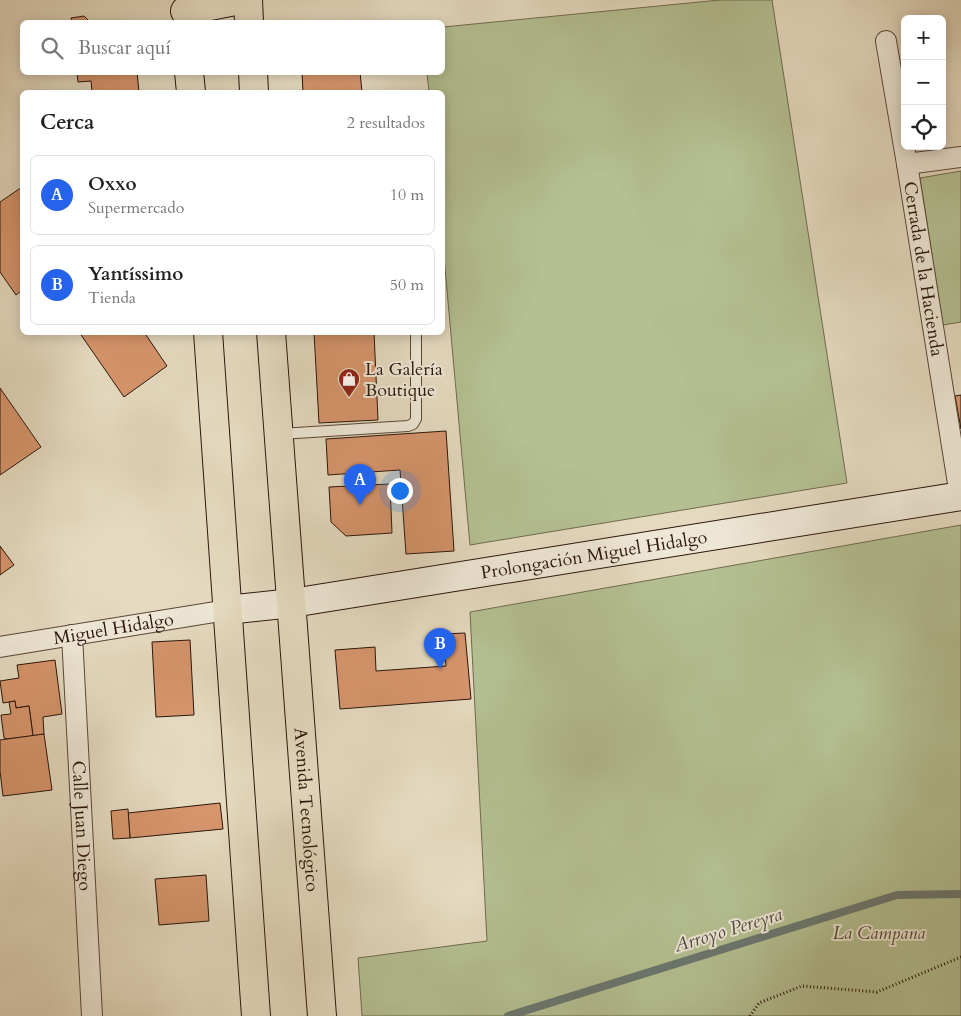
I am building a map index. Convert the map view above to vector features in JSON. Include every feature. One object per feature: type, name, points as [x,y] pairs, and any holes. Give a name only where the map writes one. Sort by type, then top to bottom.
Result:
[{"type":"main road","points":[[185,11],[240,0]]},
{"type":"main road","points":[[248,0],[249,20]]},
{"type":"main road","points":[[189,75],[191,90]]},
{"type":"main road","points":[[253,75],[254,90]]},
{"type":"main road","points":[[208,335],[256,1016]]},
{"type":"main road","name":"Avenida Tecnológico","points":[[271,335],[322,1016]]},
{"type":"main road","name":"Prolongación Miguel Hidalgo","points":[[227,610],[292,603],[960,496]]},
{"type":"street","name":"Cerrada de la Hacienda","points":[[886,42],[908,164],[960,496]]},
{"type":"street","points":[[908,164],[961,157]]},
{"type":"street","name":"Miguel Hidalgo","points":[[0,647],[227,610]]},
{"type":"street","name":"Calle Juan Diego","points":[[72,636],[92,1016]]},
{"type":"lane","points":[[279,434],[408,426],[413,424],[416,419],[416,335]]},
{"type":"path","points":[[750,1016],[759,1003],[802,986],[876,992],[961,957]]},
{"type":"green space","points":[[720,0],[772,0],[847,483],[470,545],[445,268],[445,90],[429,90],[427,75],[445,75],[445,27]]},
{"type":"green space","points":[[961,171],[961,322],[943,325],[920,178]]},
{"type":"green space","name":"La Campana","points":[[961,525],[961,1016],[362,1016],[358,958],[487,941],[470,612]]},
{"type":"building","points":[[84,16],[88,20],[72,20],[71,18]]},
{"type":"building","points":[[77,75],[137,75],[139,90],[92,90],[91,81],[78,82]]},
{"type":"building","points":[[302,75],[360,75],[362,90],[303,90]]},
{"type":"building","points":[[20,188],[20,292],[16,295],[0,272],[0,202]]},
{"type":"building","points":[[81,335],[146,335],[167,366],[124,397]]},
{"type":"building","points":[[314,335],[374,335],[378,420],[319,423]]},
{"type":"building","points":[[0,388],[41,447],[0,475]]},
{"type":"building","points":[[961,395],[961,429],[955,396]]},
{"type":"building","points":[[446,431],[454,551],[406,554],[400,470],[328,475],[326,439]]},
{"type":"building","points":[[390,484],[392,533],[346,536],[331,522],[329,487]]},
{"type":"building","points":[[0,546],[14,565],[0,575]]},
{"type":"building","points":[[465,633],[471,699],[340,709],[335,650],[375,647],[376,671],[446,666],[443,634]]},
{"type":"building","points":[[190,640],[194,715],[156,717],[152,642]]},
{"type":"building","points":[[55,660],[62,714],[43,717],[44,734],[33,736],[29,706],[16,708],[15,701],[3,703],[0,681],[19,678],[17,665]]},
{"type":"building","points":[[15,701],[16,708],[29,706],[33,736],[4,738],[1,715],[11,714],[9,702]]},
{"type":"building","points":[[44,734],[52,790],[3,796],[0,771],[0,740]]},
{"type":"building","points":[[220,803],[223,829],[130,838],[128,813]]},
{"type":"building","points":[[128,809],[130,838],[113,839],[111,811]]},
{"type":"building","points":[[206,875],[209,921],[159,925],[155,879]]},
{"type":"waterway","name":"Arroyo Pereyra","points":[[508,1016],[897,895],[961,894]]},
{"type":"place","name":"La Galería Boutique","points":[[349,398]]},
{"type":"place","name":"Oxxo","points":[[360,505]]},
{"type":"place","name":"Yantíssimo","points":[[440,669]]}]
